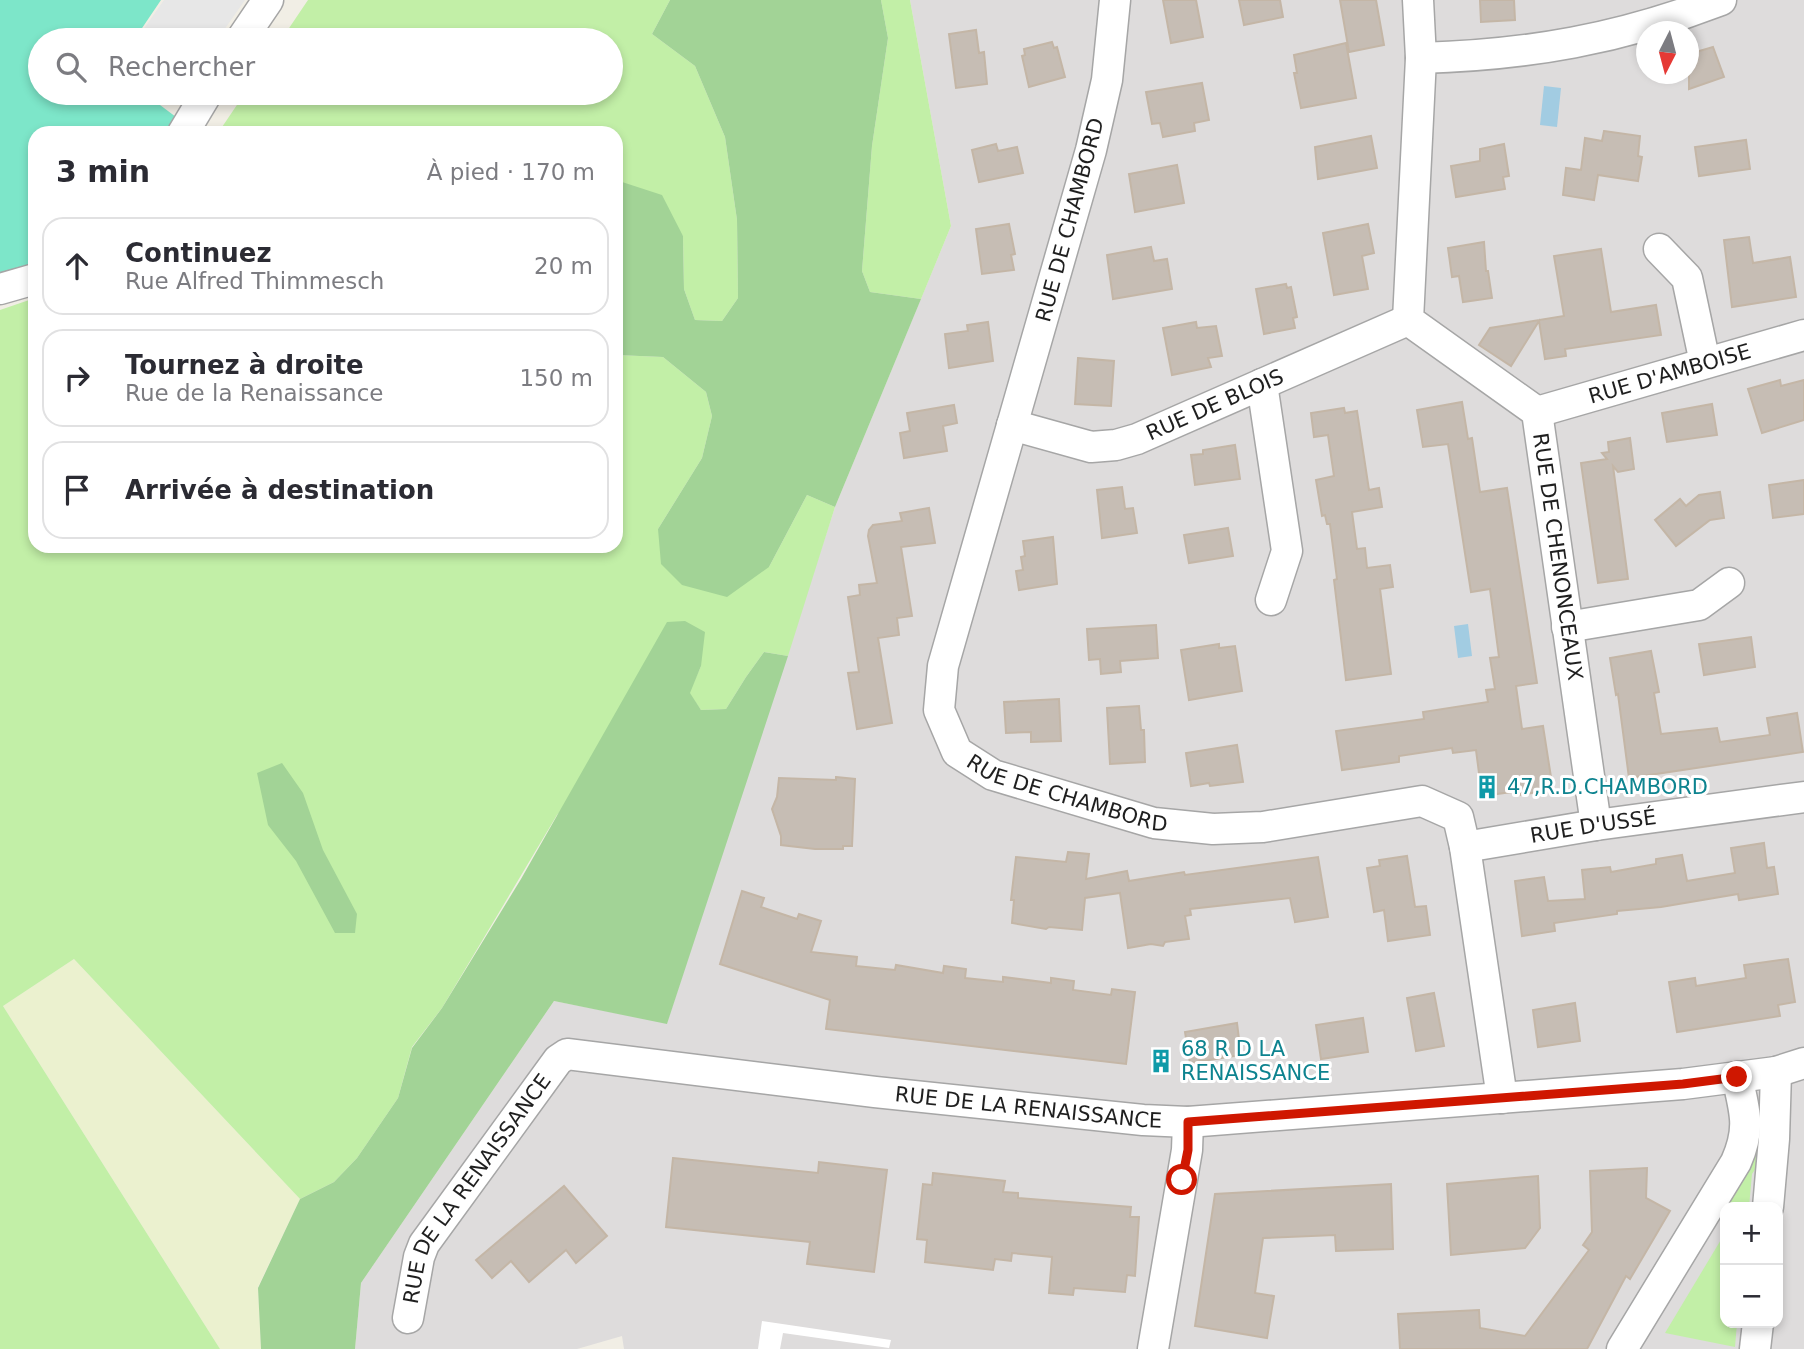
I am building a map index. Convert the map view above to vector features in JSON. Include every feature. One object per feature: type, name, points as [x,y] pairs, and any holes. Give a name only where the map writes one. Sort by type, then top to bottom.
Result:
[{"type":"street","points":[[249,28],[268,0]]},
{"type":"street","name":"RUE DE CHAMBORD","points":[[1115,0],[1107,80],[1091,150],[943,666],[939,710],[957,752],[993,775],[1154,822],[1201,828],[1263,827],[1422,801],[1458,817],[1465,847],[1502,1098]]},
{"type":"street","points":[[1408,320],[1421,58],[1418,0]]},
{"type":"street","points":[[1421,58],[1535,50],[1606,37],[1676,17],[1721,0]]},
{"type":"street","points":[[187,126],[200,105]]},
{"type":"street","points":[[1659,249],[1686,278],[1705,363]]},
{"type":"street","points":[[0,289],[28,281]]},
{"type":"street","name":"RUE DE BLOIS","points":[[1012,425],[1091,447],[1116,445],[1138,439],[1408,320]]},
{"type":"street","name":"RUE DE CHENONCEAUX","points":[[1408,320],[1537,412],[1596,825]]},
{"type":"street","name":"RUE D'AMBOISE","points":[[1537,412],[1804,335]]},
{"type":"street","points":[[1262,384],[1287,551],[1271,600]]},
{"type":"street","points":[[1567,627],[1699,605],[1729,583]]},
{"type":"street","name":"RUE D'USSÉ","points":[[1465,847],[1596,825],[1804,797]]},
{"type":"street","name":"RUE DE LA RENAISSANCE","points":[[408,1318],[419,1257],[424,1244],[558,1059],[567,1054],[875,1092],[1130,1119],[1188,1122],[1683,1084],[1790,1068]]},
{"type":"street","points":[[1768,1202],[1774,1139],[1790,1068]]},
{"type":"street","points":[[1622,1349],[1737,1163],[1745,1142],[1746,1121],[1737,1077]]},
{"type":"street","points":[[1153,1349],[1188,1150],[1188,1122]]},
{"type":"shaded area","points":[[164,0],[245,0],[225,28],[144,28]]},
{"type":"shaded area","points":[[910,0],[1804,0],[1804,1349],[624,1349],[622,1336],[577,1349],[355,1349],[361,1283],[554,1001],[667,1023],[835,507],[951,226]]},
{"type":"green space","points":[[0,0],[161,0],[142,28],[28,28],[28,105],[160,105],[176,117],[170,126],[28,126],[28,265],[0,273]]},
{"type":"green space","points":[[308,0],[670,0],[652,34],[695,66],[725,137],[737,220],[738,298],[722,321],[695,320],[684,289],[683,236],[623,184],[623,126],[223,126],[237,105],[623,105],[623,28],[289,28]]},
{"type":"green space","points":[[670,0],[881,0],[888,38],[872,146],[862,271],[870,292],[921,299],[835,507],[807,495],[769,567],[727,597],[682,585],[661,564],[658,529],[702,458],[712,416],[706,392],[663,357],[623,355],[623,182],[662,195],[683,236],[684,289],[695,320],[722,321],[738,298],[737,220],[725,137],[695,66],[652,34]]},
{"type":"green space","points":[[881,0],[910,0],[951,226],[921,299],[870,292],[862,271],[872,146],[888,38]]},
{"type":"green space","points":[[28,300],[28,553],[623,553],[623,355],[663,357],[706,392],[712,416],[702,458],[658,529],[769,567],[807,495],[835,507],[788,656],[764,652],[726,709],[701,710],[689,693],[701,666],[557,815],[442,1008],[412,1047],[398,1098],[357,1158],[334,1182],[300,1199],[74,959],[3,1006],[220,1349],[0,1349],[0,310]]},
{"type":"green space","points":[[685,621],[705,632],[701,666],[690,693],[701,710],[726,709],[764,652],[788,656],[667,1024],[554,1001],[361,1283],[355,1349],[261,1349],[258,1288],[300,1199],[334,1182],[357,1158],[398,1098],[412,1048],[442,1008],[521,879],[667,622]]},
{"type":"green space","points":[[282,763],[303,793],[323,850],[357,914],[355,933],[335,933],[296,861],[268,825],[257,773]]},
{"type":"green space","points":[[74,959],[300,1199],[258,1287],[261,1349],[220,1349],[3,1006]]},
{"type":"green space","points":[[1756,1145],[1763,1145],[1760,1162],[1752,1174],[1749,1202],[1726,1202]]},
{"type":"green space","points":[[1720,1241],[1720,1328],[1737,1328],[1735,1347],[1665,1333]]},
{"type":"water","points":[[1544,86],[1561,88],[1557,127],[1540,125]]},
{"type":"water","points":[[1468,624],[1472,656],[1458,658],[1454,626]]},
{"type":"pier","points":[[762,1321],[891,1340],[889,1348],[783,1333],[780,1349],[758,1349]]},
{"type":"building","points":[[1163,0],[1196,0],[1203,37],[1171,43]]},
{"type":"building","points":[[1239,0],[1280,0],[1283,17],[1244,25]]},
{"type":"building","points":[[1340,0],[1376,0],[1384,45],[1349,52]]},
{"type":"building","points":[[1480,0],[1514,0],[1515,20],[1481,22]]},
{"type":"building","points":[[976,30],[979,53],[984,52],[987,84],[956,88],[949,34]]},
{"type":"building","points":[[1052,42],[1054,48],[1057,47],[1065,77],[1029,87],[1022,56],[1025,55],[1024,49]]},
{"type":"building","points":[[1346,43],[1356,98],[1301,108],[1294,73],[1297,73],[1294,55]]},
{"type":"building","points":[[1713,47],[1724,77],[1689,89],[1689,84],[1699,84],[1699,51]]},
{"type":"building","points":[[1202,83],[1209,120],[1194,123],[1195,131],[1163,137],[1160,123],[1152,124],[1146,92]]},
{"type":"building","points":[[1604,131],[1640,136],[1638,156],[1642,157],[1638,181],[1598,175],[1594,200],[1563,195],[1566,168],[1581,170],[1585,138],[1602,141]]},
{"type":"building","points":[[1371,136],[1377,168],[1318,179],[1315,147]]},
{"type":"building","points":[[1746,140],[1750,169],[1699,176],[1695,147]]},
{"type":"building","points":[[996,144],[998,151],[1017,147],[1023,173],[979,182],[972,150]]},
{"type":"building","points":[[1504,144],[1509,176],[1503,177],[1505,189],[1456,197],[1451,166],[1480,161],[1480,149]]},
{"type":"building","points":[[1177,165],[1184,203],[1135,212],[1129,174]]},
{"type":"building","points":[[1009,224],[1015,254],[1011,255],[1014,270],[982,274],[976,229]]},
{"type":"building","points":[[1368,224],[1374,253],[1362,256],[1368,289],[1334,295],[1323,233]]},
{"type":"building","points":[[1749,237],[1753,263],[1790,257],[1796,297],[1732,307],[1724,240]]},
{"type":"building","points":[[1484,242],[1486,271],[1492,298],[1463,302],[1459,276],[1452,277],[1448,248]]},
{"type":"building","points":[[1151,247],[1154,261],[1167,259],[1172,289],[1113,299],[1107,255]]},
{"type":"building","points":[[1601,249],[1611,312],[1656,305],[1661,335],[1565,349],[1566,356],[1545,359],[1539,321],[1511,366],[1479,345],[1490,328],[1564,316],[1554,256]]},
{"type":"building","points":[[1286,284],[1287,288],[1291,287],[1297,317],[1293,318],[1295,328],[1264,334],[1256,289]]},
{"type":"building","points":[[988,322],[993,361],[949,368],[945,334],[968,331],[967,325]]},
{"type":"building","points":[[1196,322],[1197,328],[1216,326],[1222,356],[1208,358],[1211,367],[1172,375],[1163,328]]},
{"type":"building","points":[[1078,358],[1114,361],[1111,406],[1075,404]]},
{"type":"building","points":[[1780,380],[1781,386],[1804,380],[1804,420],[1762,433],[1748,389]]},
{"type":"building","points":[[1462,402],[1468,439],[1472,438],[1480,492],[1507,488],[1537,683],[1516,686],[1522,729],[1543,726],[1553,790],[1519,795],[1519,791],[1482,796],[1476,750],[1453,753],[1452,748],[1399,756],[1399,762],[1342,770],[1336,731],[1424,719],[1423,712],[1488,702],[1486,690],[1495,689],[1490,658],[1499,657],[1490,589],[1471,592],[1448,444],[1423,447],[1417,410]]},
{"type":"building","points":[[1712,404],[1717,435],[1667,442],[1662,413]]},
{"type":"building","points":[[954,405],[957,423],[943,426],[947,451],[904,458],[900,433],[910,431],[907,413]]},
{"type":"building","points":[[1344,408],[1345,413],[1357,411],[1369,490],[1379,488],[1382,507],[1352,512],[1357,549],[1365,548],[1367,568],[1390,565],[1393,587],[1380,589],[1391,674],[1346,680],[1330,524],[1327,524],[1325,515],[1322,516],[1316,480],[1334,476],[1328,435],[1314,437],[1311,413]]},
{"type":"building","points":[[1630,438],[1634,469],[1618,472],[1613,466],[1628,579],[1598,583],[1581,463],[1607,459],[1602,453],[1609,452],[1608,442]]},
{"type":"building","points":[[1235,445],[1240,479],[1195,485],[1191,455],[1203,454],[1203,450]]},
{"type":"building","points":[[1804,480],[1804,514],[1773,518],[1769,485]]},
{"type":"building","points":[[1122,487],[1125,509],[1133,508],[1137,533],[1102,538],[1097,490]]},
{"type":"building","points":[[1720,492],[1724,518],[1710,520],[1676,546],[1655,520],[1680,499],[1686,506],[1699,495]]},
{"type":"building","points":[[929,508],[935,543],[901,547],[912,616],[897,618],[899,635],[878,638],[892,723],[857,729],[848,673],[859,672],[848,597],[860,595],[859,585],[877,583],[869,530],[873,525],[902,521],[900,513]]},
{"type":"building","points":[[1228,528],[1233,556],[1189,563],[1184,535]]},
{"type":"building","points":[[1053,537],[1057,584],[1019,590],[1016,571],[1023,570],[1023,541]]},
{"type":"building","points":[[1156,625],[1158,658],[1120,661],[1121,672],[1101,674],[1100,659],[1089,660],[1087,629]]},
{"type":"building","points":[[1751,637],[1755,667],[1704,675],[1699,644]]},
{"type":"building","points":[[1219,644],[1219,648],[1235,646],[1242,691],[1189,700],[1181,650]]},
{"type":"building","points":[[1651,651],[1659,692],[1654,693],[1661,734],[1717,728],[1720,742],[1770,735],[1767,718],[1797,713],[1803,752],[1629,778],[1618,694],[1616,695],[1610,658]]},
{"type":"building","points":[[1059,699],[1061,741],[1031,742],[1031,732],[1006,733],[1004,702]]},
{"type":"building","points":[[1139,706],[1141,730],[1144,730],[1145,762],[1110,764],[1107,708]]},
{"type":"building","points":[[1237,745],[1243,782],[1191,786],[1186,753]]},
{"type":"building","points":[[836,777],[855,779],[852,846],[843,846],[843,849],[815,849],[781,845],[781,836],[772,809],[777,797],[779,778],[836,780]]},
{"type":"building","points":[[1764,843],[1767,868],[1774,867],[1778,894],[1739,900],[1738,894],[1661,907],[1617,911],[1617,914],[1554,923],[1555,931],[1522,936],[1515,881],[1544,877],[1548,901],[1585,899],[1582,870],[1610,867],[1611,872],[1656,864],[1656,859],[1682,855],[1687,881],[1735,873],[1731,848]]},
{"type":"building","points":[[1068,852],[1089,854],[1086,879],[1127,871],[1129,881],[1318,857],[1328,917],[1295,922],[1290,898],[1190,909],[1191,915],[1185,916],[1189,939],[1165,942],[1163,946],[1151,944],[1128,948],[1120,893],[1085,898],[1082,930],[1046,929],[1012,923],[1014,900],[1011,900],[1016,857],[1066,862]]},
{"type":"building","points":[[1407,856],[1415,907],[1426,906],[1430,935],[1388,941],[1384,910],[1374,912],[1367,868],[1380,866],[1379,860]]},
{"type":"building","points":[[742,891],[764,898],[761,907],[797,919],[799,914],[821,921],[811,952],[857,957],[856,966],[895,970],[896,965],[943,973],[944,966],[966,969],[965,978],[1003,982],[1003,977],[1051,983],[1051,978],[1074,981],[1073,990],[1111,995],[1112,989],[1135,992],[1126,1064],[826,1029],[830,1000],[720,964]]},
{"type":"building","points":[[1788,959],[1795,1002],[1778,1005],[1780,1016],[1677,1032],[1669,982],[1695,978],[1696,986],[1746,978],[1744,965]]},
{"type":"building","points":[[1434,993],[1444,1046],[1416,1051],[1407,998]]},
{"type":"building","points":[[1575,1003],[1580,1041],[1538,1047],[1533,1010]]},
{"type":"building","points":[[1363,1018],[1368,1052],[1321,1059],[1316,1025]]},
{"type":"building","points":[[1237,1023],[1241,1055],[1190,1063],[1185,1032]]},
{"type":"building","points":[[673,1158],[818,1173],[819,1162],[887,1170],[874,1272],[807,1264],[810,1242],[666,1227]]},
{"type":"building","points":[[1647,1168],[1646,1198],[1670,1211],[1630,1279],[1626,1276],[1587,1349],[1400,1349],[1398,1314],[1479,1310],[1480,1328],[1525,1336],[1589,1250],[1583,1245],[1592,1232],[1590,1171]]},
{"type":"building","points":[[933,1173],[1005,1181],[1003,1192],[1018,1193],[1018,1198],[1131,1207],[1130,1217],[1139,1217],[1135,1276],[1127,1275],[1125,1292],[1074,1288],[1073,1295],[1049,1293],[1052,1257],[1012,1253],[1011,1261],[995,1259],[993,1270],[925,1262],[927,1240],[917,1239],[923,1184],[932,1185]]},
{"type":"building","points":[[1538,1176],[1540,1228],[1525,1248],[1451,1255],[1447,1184]]},
{"type":"building","points":[[1391,1184],[1393,1249],[1336,1251],[1335,1235],[1263,1238],[1255,1293],[1274,1296],[1267,1338],[1195,1326],[1215,1194]]},
{"type":"building","points":[[564,1186],[607,1236],[576,1263],[566,1250],[529,1282],[511,1261],[492,1278],[476,1260]]},
{"type":"place","name":"47,R.D.CHAMBORD","points":[[1487,787]]},
{"type":"place","name":"68 R D LA RENAISSANCE","points":[[1161,1061]]},
{"type":"route","points":[[1182,1180],[1188,1150],[1188,1122],[1683,1084],[1737,1077]]}]
